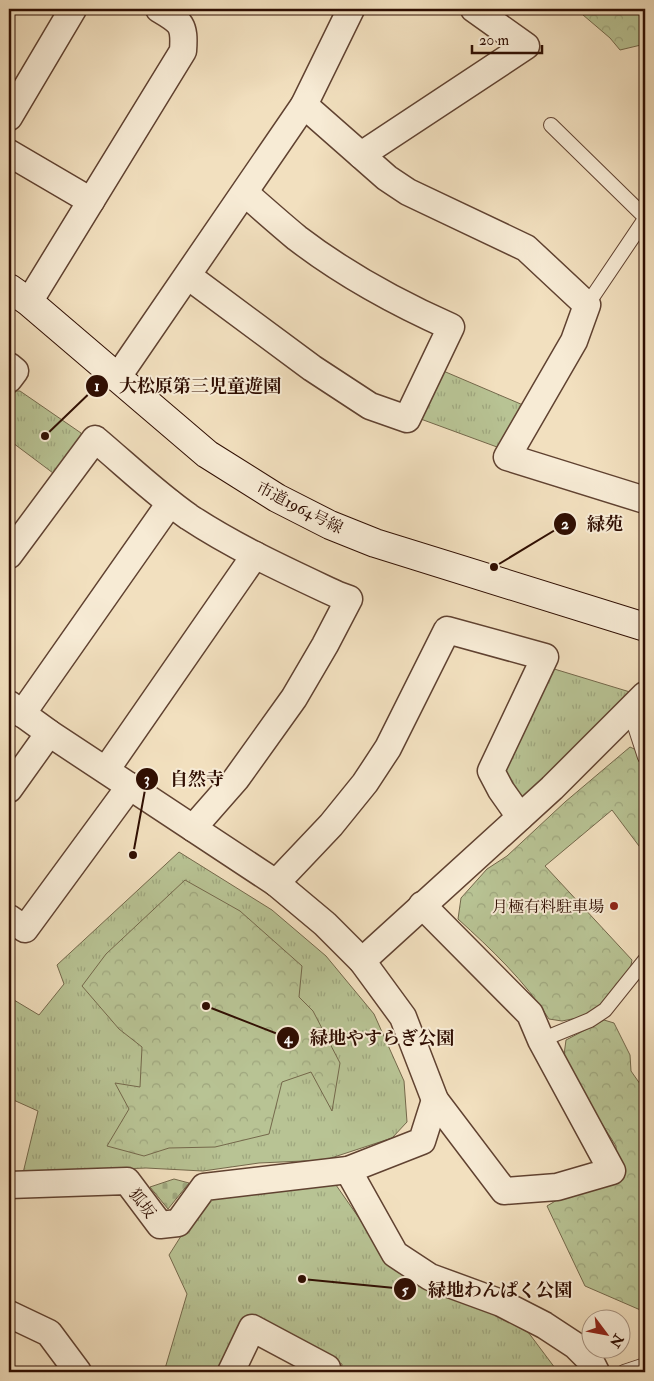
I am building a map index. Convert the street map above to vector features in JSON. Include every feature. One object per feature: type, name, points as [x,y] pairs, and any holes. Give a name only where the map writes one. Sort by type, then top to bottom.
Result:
[{"type":"street","points":[[9,117],[73,9]]},
{"type":"street","points":[[19,295],[91,201],[184,51],[185,33],[177,20],[159,9]]},
{"type":"street","points":[[117,378],[304,105],[351,9]]},
{"type":"street","points":[[361,155],[526,46],[474,9]]},
{"type":"street","points":[[304,105],[387,178],[408,192],[526,248],[587,305],[574,341],[507,457],[645,500]]},
{"type":"street","points":[[9,152],[91,201]]},
{"type":"street","points":[[188,276],[312,368],[370,406],[407,419],[452,327],[410,308],[362,282],[298,238],[245,193]]},
{"type":"street","name":"市道1964号線","points":[[19,295],[207,454],[277,498],[330,525],[375,543],[645,627]]},
{"type":"street","points":[[9,555],[95,439],[170,503],[190,517],[255,556],[349,599],[294,698],[236,778],[193,828]]},
{"type":"street","points":[[170,503],[16,709],[49,733],[276,883],[326,924],[362,961],[403,1017],[434,1100],[504,1191],[557,1187],[612,1171],[530,1014],[422,905]]},
{"type":"street","points":[[106,770],[255,556]]},
{"type":"street","points":[[276,883],[331,825],[365,783],[388,748],[448,630],[545,657],[491,770],[501,790],[520,817]]},
{"type":"street","points":[[362,961],[590,752],[638,703]]},
{"type":"street","points":[[9,789],[49,733]]},
{"type":"street","points":[[9,918],[25,929],[130,786]]},
{"type":"street","name":"狐坂","points":[[9,1185],[127,1181],[160,1225],[178,1223],[204,1187],[348,1170],[422,1141],[434,1100]]},
{"type":"street","points":[[348,1170],[394,1254],[430,1277],[501,1304],[544,1324],[576,1346],[590,1360],[596,1372]]},
{"type":"street","points":[[9,1314],[49,1333],[78,1372]]},
{"type":"street","points":[[231,1372],[252,1328],[327,1368]]},
{"type":"lane","points":[[550,125],[645,218],[587,305]]},
{"type":"lane","points":[[638,703],[645,757]]},
{"type":"lane","points":[[542,1040],[590,1020],[605,1010],[645,960]]},
{"type":"lane","points":[[624,1372],[645,1365]]},
{"type":"green space","points":[[576,9],[645,9],[645,44],[620,50],[610,38]]},
{"type":"green space","points":[[441,370],[523,405],[502,444],[497,447],[418,418]]},
{"type":"green space","points":[[16,391],[20,391],[81,433],[83,439],[57,476],[9,440],[9,402]]},
{"type":"green space","points":[[551,668],[630,692],[524,801],[501,768]]},
{"type":"green space","points":[[630,747],[645,754],[645,854],[612,810],[545,866],[632,960],[630,970],[614,995],[582,1017],[562,1021],[549,1019],[518,979],[458,919],[461,898],[487,869],[507,856],[565,802]]},
{"type":"green space","points":[[179,852],[272,910],[326,956],[374,1014],[404,1081],[407,1122],[392,1138],[325,1160],[259,1163],[203,1171],[146,1168],[23,1173],[38,1111],[9,1098],[9,997],[39,1015],[64,984],[57,965]]},
{"type":"green space","points":[[185,880],[240,911],[302,966],[299,997],[313,1011],[340,1063],[332,1111],[311,1072],[282,1082],[269,1134],[215,1147],[169,1148],[144,1156],[107,1146],[129,1109],[115,1083],[140,1087],[142,1047],[119,1029],[82,986],[106,954]]},
{"type":"green space","points":[[604,1020],[614,1023],[630,1055],[631,1071],[645,1091],[645,1312],[585,1286],[547,1206],[616,1165],[616,1146],[588,1102],[564,1055],[566,1040]]},
{"type":"green space","points":[[174,1179],[189,1183],[168,1209],[150,1187]]},
{"type":"green space","points":[[325,1182],[336,1185],[391,1264],[528,1332],[558,1372],[341,1372],[342,1364],[248,1318],[215,1372],[164,1372],[187,1294],[169,1255],[207,1195]]},
{"type":"place","name":"大松原第三児童遊園","points":[[45,436]]},
{"type":"place","name":"緑苑","points":[[494,567]]},
{"type":"place","name":"自然寺","points":[[133,855]]},
{"type":"place","name":"月極有料駐車場","points":[[614,906]]},
{"type":"place","name":"緑地やすらぎ公園","points":[[206,1006]]},
{"type":"place","name":"緑地わんぱく公園","points":[[302,1279]]}]
